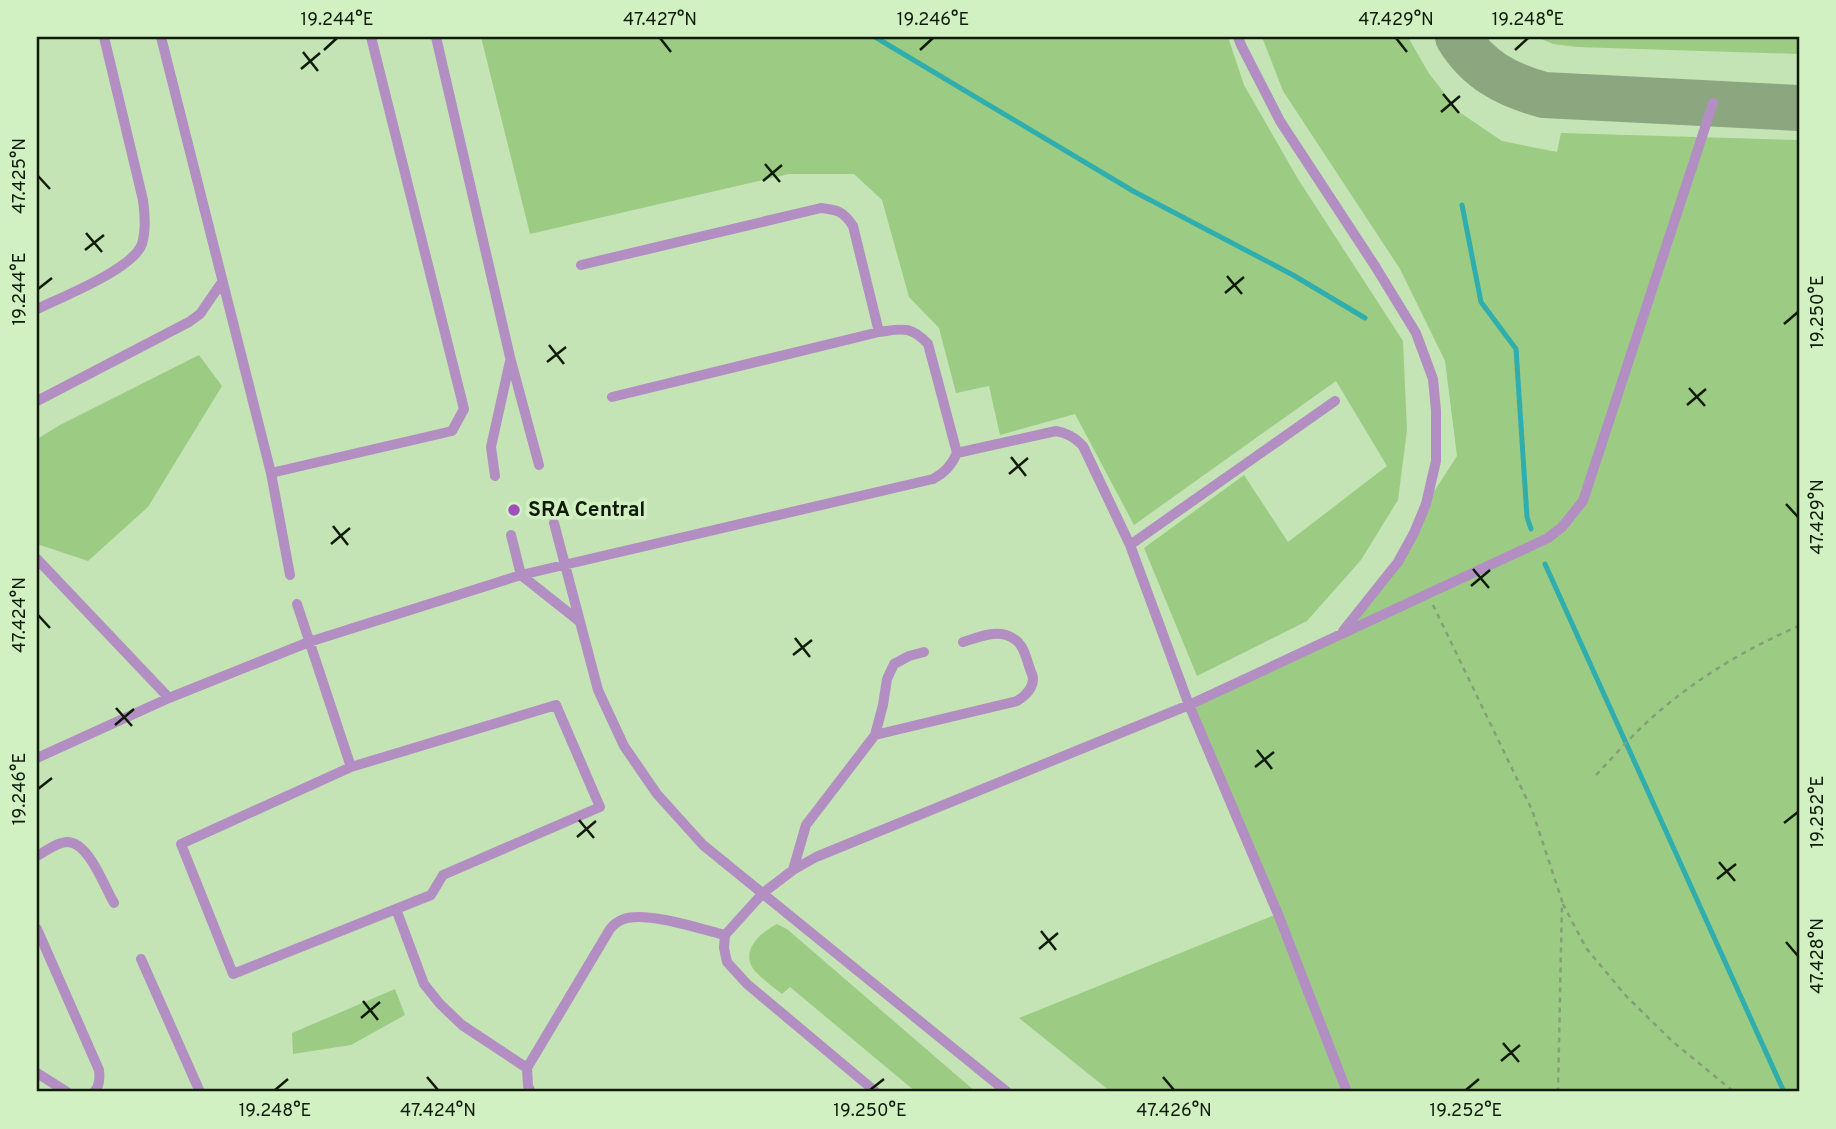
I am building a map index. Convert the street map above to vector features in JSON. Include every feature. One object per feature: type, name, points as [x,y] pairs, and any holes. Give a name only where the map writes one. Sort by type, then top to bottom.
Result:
[{"type":"lane","points":[[37,309],[115,270],[135,255],[141,245],[145,220],[143,200],[104,37]]},
{"type":"lane","points":[[161,37],[271,473],[289,575]]},
{"type":"lane","points":[[271,473],[452,431],[464,409],[371,37]]},
{"type":"lane","points":[[436,37],[510,357],[539,465]]},
{"type":"lane","points":[[1238,37],[1280,121],[1416,334],[1433,379],[1436,461],[1426,504],[1398,562],[1341,634]]},
{"type":"lane","points":[[876,1092],[736,974],[727,962],[725,935],[763,893],[793,870],[816,857],[1189,705],[1548,538],[1568,520],[1583,501],[1713,103]]},
{"type":"lane","points":[[581,265],[821,208],[835,210],[846,215],[853,226],[879,332]]},
{"type":"lane","points":[[37,399],[189,322],[200,314],[222,282]]},
{"type":"lane","points":[[37,758],[169,698],[309,642],[521,575],[933,479],[953,463],[957,453],[928,344],[918,333],[905,328],[612,397]]},
{"type":"lane","points":[[495,476],[491,447],[510,357]]},
{"type":"lane","points":[[1130,545],[1335,401]]},
{"type":"lane","points":[[957,453],[1056,431],[1067,433],[1083,446],[1130,545],[1189,705],[1278,914],[1348,1092]]},
{"type":"lane","points":[[554,523],[598,690],[624,746],[657,794],[703,845],[1007,1092]]},
{"type":"lane","points":[[511,535],[521,575],[580,621]]},
{"type":"lane","points":[[37,559],[169,698]]},
{"type":"lane","points":[[296,604],[351,767]]},
{"type":"lane","points":[[876,735],[1017,701],[1030,690],[1033,680],[1024,648],[1015,639],[995,633],[963,642]]},
{"type":"lane","points":[[793,870],[806,825],[876,735],[887,679],[894,664],[924,652]]},
{"type":"lane","points":[[556,705],[600,807],[443,875],[431,895],[233,974],[181,844],[351,767],[556,705]]},
{"type":"lane","points":[[37,856],[59,844],[76,844],[88,855],[114,903]]},
{"type":"lane","points":[[396,909],[424,984],[440,1004],[462,1025],[527,1068]]},
{"type":"lane","points":[[531,1092],[527,1086],[527,1068],[610,929],[617,922],[637,917],[679,923],[725,935]]},
{"type":"lane","points":[[37,929],[99,1070],[100,1080],[94,1092]]},
{"type":"lane","points":[[141,959],[200,1092]]},
{"type":"lane","points":[[37,1073],[67,1092]]},
{"type":"path","points":[[1427,594],[1532,810],[1562,901],[1586,948],[1627,997],[1672,1041],[1734,1092]]},
{"type":"path","points":[[1596,775],[1645,724],[1700,679],[1761,642],[1799,626]]},
{"type":"path","points":[[1558,1092],[1562,901]]},
{"type":"green space","points":[[481,37],[1228,37],[1244,85],[1298,179],[1403,341],[1407,430],[1398,500],[1361,560],[1307,621],[1197,676],[1144,548],[1244,475],[1288,542],[1387,466],[1336,381],[1134,525],[1075,414],[1000,435],[989,386],[956,393],[939,328],[909,297],[882,200],[854,174],[789,174],[530,234]]},
{"type":"green space","points":[[1262,37],[1408,37],[1428,72],[1459,112],[1502,141],[1557,152],[1561,133],[1799,140],[1799,1092],[1111,1092],[1019,1018],[1277,914],[1189,705],[1341,634],[1398,562],[1426,504],[1457,456],[1445,361],[1400,269],[1283,91]]},
{"type":"green space","points":[[1537,37],[1799,37],[1799,54],[1577,47],[1553,44]]},
{"type":"green space","points":[[199,355],[222,386],[148,507],[88,561],[37,544],[37,439]]},
{"type":"green space","points":[[777,924],[787,929],[976,1092],[916,1092],[790,987],[782,994],[765,981],[751,965],[750,951],[758,938]]},
{"type":"green space","points":[[395,989],[405,1015],[351,1045],[293,1054],[292,1033]]},
{"type":"waterway","points":[[875,37],[1133,191],[1293,275],[1365,318]]},
{"type":"waterway","points":[[1462,205],[1481,302],[1516,349],[1527,517],[1531,529]]},
{"type":"waterway","points":[[1545,564],[1784,1092]]},
{"type":"taxiway","points":[[1458,37],[1475,59],[1495,75],[1544,95],[1799,108]]},
{"type":"place","name":"SRA Central","points":[[514,510]]}]
